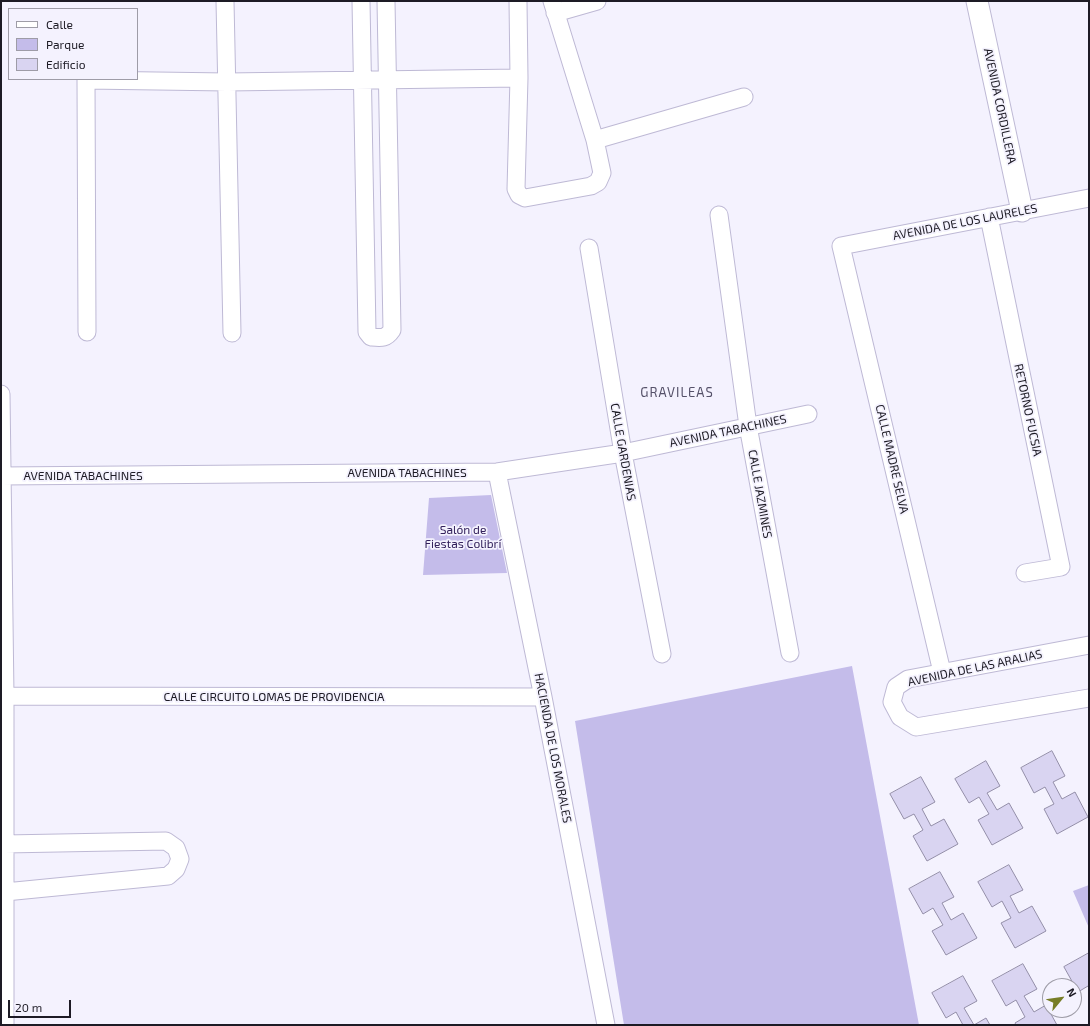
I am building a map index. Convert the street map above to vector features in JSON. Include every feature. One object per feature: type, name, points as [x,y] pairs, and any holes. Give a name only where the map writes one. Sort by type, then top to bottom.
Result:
[{"type":"street","points":[[225,1],[232,333]]},
{"type":"street","points":[[361,1],[367,332],[371,337],[380,338],[388,336],[392,330],[386,1]]},
{"type":"street","points":[[518,1],[519,78],[516,189],[519,195],[525,198],[592,186],[598,182],[602,173],[594,140],[553,7],[597,1]]},
{"type":"street","name":"AVENIDA CORDILLERA","points":[[977,1],[1022,211]]},
{"type":"street","points":[[86,332],[86,80],[226,82],[519,78]]},
{"type":"street","points":[[594,140],[744,97]]},
{"type":"street","name":"AVENIDA DE LOS LAURELES","points":[[841,246],[1089,198]]},
{"type":"street","name":"CALLE JAZMINES","points":[[719,215],[748,426],[790,653]]},
{"type":"street","name":"RETORNO FUCSIA","points":[[989,217],[1061,567],[1025,573]]},
{"type":"street","name":"CALLE MADRE SELVA","points":[[841,246],[942,672]]},
{"type":"street","name":"CALLE GARDENIAS","points":[[589,248],[623,453],[662,654]]},
{"type":"street","points":[[1,394],[5,696],[5,1025]]},
{"type":"street","name":"AVENIDA TABACHINES","points":[[1,476],[497,472],[623,453],[808,414]]},
{"type":"street","name":"HACIENDA DE LOS MORALES","points":[[497,472],[543,697],[606,1025]]},
{"type":"street","name":"AVENIDA DE LAS ARALIAS","points":[[1089,645],[908,679],[896,687],[892,702],[900,717],[916,727],[1089,698]]},
{"type":"street","name":"CALLE CIRCUITO LOMAS DE PROVIDENCIA","points":[[5,696],[543,697]]},
{"type":"street","points":[[5,844],[166,841],[176,848],[180,859],[176,869],[168,876],[5,892]]},
{"type":"green space","name":"Salón de Fiestas Colibrí","points":[[491,495],[507,573],[423,575],[429,498]]},
{"type":"green space","points":[[852,666],[919,1025],[624,1025],[575,721]]},
{"type":"green space","points":[[1089,885],[1089,928],[1073,891]]},
{"type":"building","points":[[1052,751],[1065,776],[1053,782],[1062,799],[1075,792],[1088,817],[1057,834],[1044,809],[1054,804],[1045,787],[1034,793],[1021,768]]},
{"type":"building","points":[[986,761],[1000,786],[987,793],[997,810],[1009,803],[1023,828],[992,845],[978,820],[989,814],[979,797],[969,803],[955,779]]},
{"type":"building","points":[[921,777],[935,802],[922,809],[931,826],[944,819],[958,844],[927,861],[913,836],[923,830],[914,814],[904,819],[890,794]]},
{"type":"building","points":[[1009,865],[1023,890],[1010,896],[1019,913],[1032,906],[1046,931],[1015,948],[1001,923],[1011,918],[1002,901],[992,907],[978,882]]},
{"type":"building","points":[[940,872],[954,897],[942,903],[951,920],[963,913],[977,938],[946,955],[932,931],[943,925],[933,908],[923,914],[909,889]]},
{"type":"building","points":[[1089,953],[1089,989],[1088,986],[1082,990],[1082,978],[1070,978],[1064,967]]},
{"type":"building","points":[[1023,964],[1037,989],[1024,996],[1034,1012],[1042,1007],[1042,1018],[1053,1018],[1057,1025],[1016,1025],[1015,1023],[1025,1017],[1016,1000],[1006,1006],[992,981]]},
{"type":"building","points":[[963,976],[977,1001],[964,1008],[974,1025],[963,1025],[956,1012],[946,1018],[932,993]]},
{"type":"building","points":[[986,1018],[990,1025],[974,1025]]},
{"type":"district","name":"GRAVILEAS","points":[[677,393]]}]
